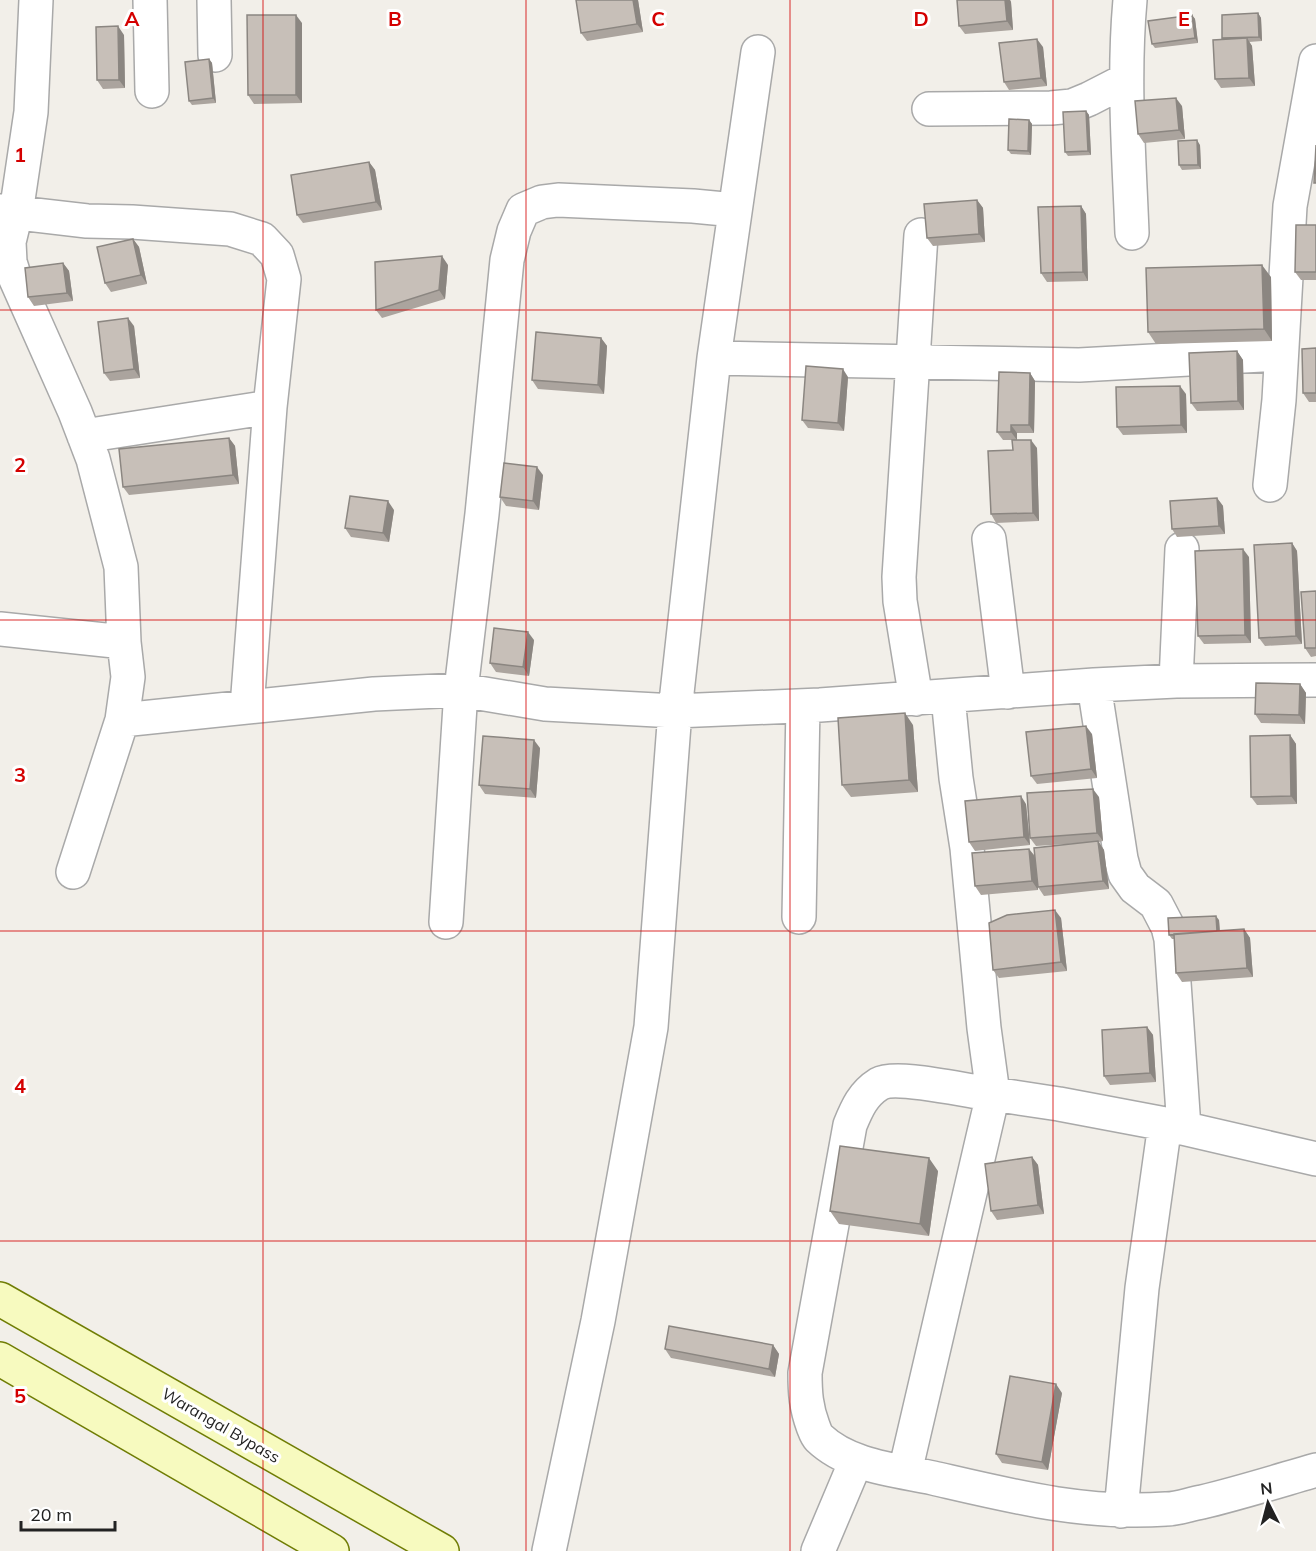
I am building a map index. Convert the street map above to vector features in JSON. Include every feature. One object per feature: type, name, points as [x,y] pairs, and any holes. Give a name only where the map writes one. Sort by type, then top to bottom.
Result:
[{"type":"main road","name":"Warangal Bypass","points":[[0,1299],[442,1551]]},
{"type":"main road","points":[[0,1359],[332,1551]]},
{"type":"street","points":[[36,0],[31,112],[6,229],[10,262],[93,459],[121,567],[128,677],[123,720],[73,872]]},
{"type":"street","points":[[150,0],[152,91]]},
{"type":"street","points":[[214,0],[215,55]]},
{"type":"street","points":[[1130,0],[1126,80],[1132,233]]},
{"type":"street","points":[[549,1551],[598,1321],[651,1028],[675,711],[714,358],[758,52]]},
{"type":"street","points":[[1270,484],[1279,400],[1280,354],[1303,207],[1316,61]]},
{"type":"street","points":[[929,109],[1072,106],[1126,80]]},
{"type":"street","points":[[446,922],[461,690],[482,514],[507,260],[514,231],[523,210],[542,202],[693,206],[735,210]]},
{"type":"street","points":[[6,229],[87,221],[230,229],[261,239],[277,255],[284,279],[270,407],[247,707]]},
{"type":"street","points":[[916,699],[900,601],[899,577],[921,235]]},
{"type":"street","points":[[714,358],[1079,365],[1280,354]]},
{"type":"street","points":[[84,436],[270,407]]},
{"type":"street","points":[[989,539],[1008,692]]},
{"type":"street","points":[[1176,681],[1182,549]]},
{"type":"street","points":[[0,629],[124,642]]},
{"type":"street","points":[[123,720],[374,694],[461,690],[545,704],[675,711],[803,706],[1176,681],[1316,680]]},
{"type":"street","points":[[1094,685],[1120,859],[1125,874],[1135,888],[1156,904],[1168,927],[1171,939],[1174,1126],[1142,1288],[1122,1511]]},
{"type":"street","points":[[904,1472],[993,1094],[948,697]]},
{"type":"street","points":[[799,916],[803,706]]},
{"type":"street","points":[[1316,1159],[1174,1126],[1059,1104],[923,1084],[891,1081],[881,1083],[866,1093],[850,1125],[805,1373],[807,1411],[816,1436],[834,1450],[856,1461],[1031,1500],[1071,1507],[1122,1511],[1170,1509],[1215,1499],[1316,1470]]},
{"type":"street","points":[[818,1551],[856,1461]]},
{"type":"building","points":[[576,0],[633,0],[637,24],[581,33]]},
{"type":"building","points":[[957,0],[1005,0],[1007,21],[959,26]]},
{"type":"building","points":[[1258,13],[1259,37],[1222,38],[1222,15]]},
{"type":"building","points":[[247,15],[296,15],[296,95],[248,95]]},
{"type":"building","points":[[1192,15],[1195,38],[1152,44],[1148,21]]},
{"type":"building","points":[[118,26],[119,80],[97,80],[96,27]]},
{"type":"building","points":[[1247,38],[1249,78],[1215,79],[1213,40]]},
{"type":"building","points":[[1037,39],[1041,78],[1004,82],[999,43]]},
{"type":"building","points":[[209,59],[213,98],[189,101],[185,62]]},
{"type":"building","points":[[1176,98],[1179,130],[1138,134],[1135,101]]},
{"type":"building","points":[[1086,111],[1088,151],[1065,152],[1063,112]]},
{"type":"building","points":[[1009,119],[1029,120],[1028,151],[1008,150]]},
{"type":"building","points":[[1197,140],[1198,165],[1179,165],[1178,141]]},
{"type":"building","points":[[1316,145],[1316,183],[1314,183]]},
{"type":"building","points":[[369,162],[376,202],[297,215],[291,175]]},
{"type":"building","points":[[977,200],[979,234],[927,238],[924,204]]},
{"type":"building","points":[[1081,206],[1083,272],[1041,273],[1038,207]]},
{"type":"building","points":[[1296,225],[1316,225],[1316,272],[1295,272]]},
{"type":"building","points":[[133,239],[141,275],[105,283],[97,247]]},
{"type":"building","points":[[442,256],[439,290],[376,310],[375,262]]},
{"type":"building","points":[[63,263],[67,293],[28,297],[25,268]]},
{"type":"building","points":[[1262,265],[1264,329],[1148,332],[1146,268]]},
{"type":"building","points":[[128,318],[134,369],[104,373],[98,322]]},
{"type":"building","points":[[536,332],[601,338],[598,385],[532,380]]},
{"type":"building","points":[[1316,348],[1316,393],[1303,393],[1302,349]]},
{"type":"building","points":[[1237,351],[1238,401],[1191,403],[1189,353]]},
{"type":"building","points":[[806,366],[843,369],[838,423],[802,420]]},
{"type":"building","points":[[999,372],[1030,373],[1029,425],[1011,425],[1011,432],[997,432]]},
{"type":"building","points":[[1180,386],[1181,425],[1117,427],[1116,387]]},
{"type":"building","points":[[229,438],[233,475],[123,487],[119,449]]},
{"type":"building","points":[[1012,440],[1031,440],[1033,513],[991,514],[988,451],[1013,450]]},
{"type":"building","points":[[504,463],[537,467],[533,501],[500,497]]},
{"type":"building","points":[[350,496],[388,501],[383,533],[345,528]]},
{"type":"building","points":[[1217,498],[1219,526],[1172,529],[1170,501]]},
{"type":"building","points":[[1292,543],[1296,636],[1259,638],[1254,545]]},
{"type":"building","points":[[1243,549],[1245,635],[1198,636],[1195,551]]},
{"type":"building","points":[[1316,591],[1316,648],[1305,648],[1301,592]]},
{"type":"building","points":[[494,628],[528,632],[523,667],[490,663]]},
{"type":"building","points":[[1256,683],[1300,684],[1299,715],[1255,714]]},
{"type":"building","points":[[905,713],[909,780],[842,785],[838,718]]},
{"type":"building","points":[[1086,726],[1091,769],[1031,776],[1026,732]]},
{"type":"building","points":[[1290,735],[1291,796],[1251,797],[1250,736]]},
{"type":"building","points":[[483,736],[534,740],[530,789],[479,785]]},
{"type":"building","points":[[1093,789],[1097,833],[1030,838],[1027,793]]},
{"type":"building","points":[[1021,796],[1024,837],[969,842],[965,801]]},
{"type":"building","points":[[1098,841],[1103,881],[1038,887],[1034,848]]},
{"type":"building","points":[[1029,849],[1032,881],[975,886],[972,853]]},
{"type":"building","points":[[1055,910],[1061,962],[993,970],[989,923],[1007,915]]},
{"type":"building","points":[[1216,916],[1217,931],[1169,935],[1168,918]]},
{"type":"building","points":[[1244,929],[1247,968],[1176,973],[1174,934]]},
{"type":"building","points":[[1147,1027],[1150,1073],[1104,1076],[1102,1030]]},
{"type":"building","points":[[840,1146],[929,1158],[920,1224],[830,1211]]},
{"type":"building","points":[[1032,1157],[1038,1205],[991,1211],[985,1164]]},
{"type":"building","points":[[669,1326],[773,1345],[769,1369],[665,1349]]},
{"type":"building","points":[[1010,1376],[1056,1384],[1042,1462],[996,1454]]}]
